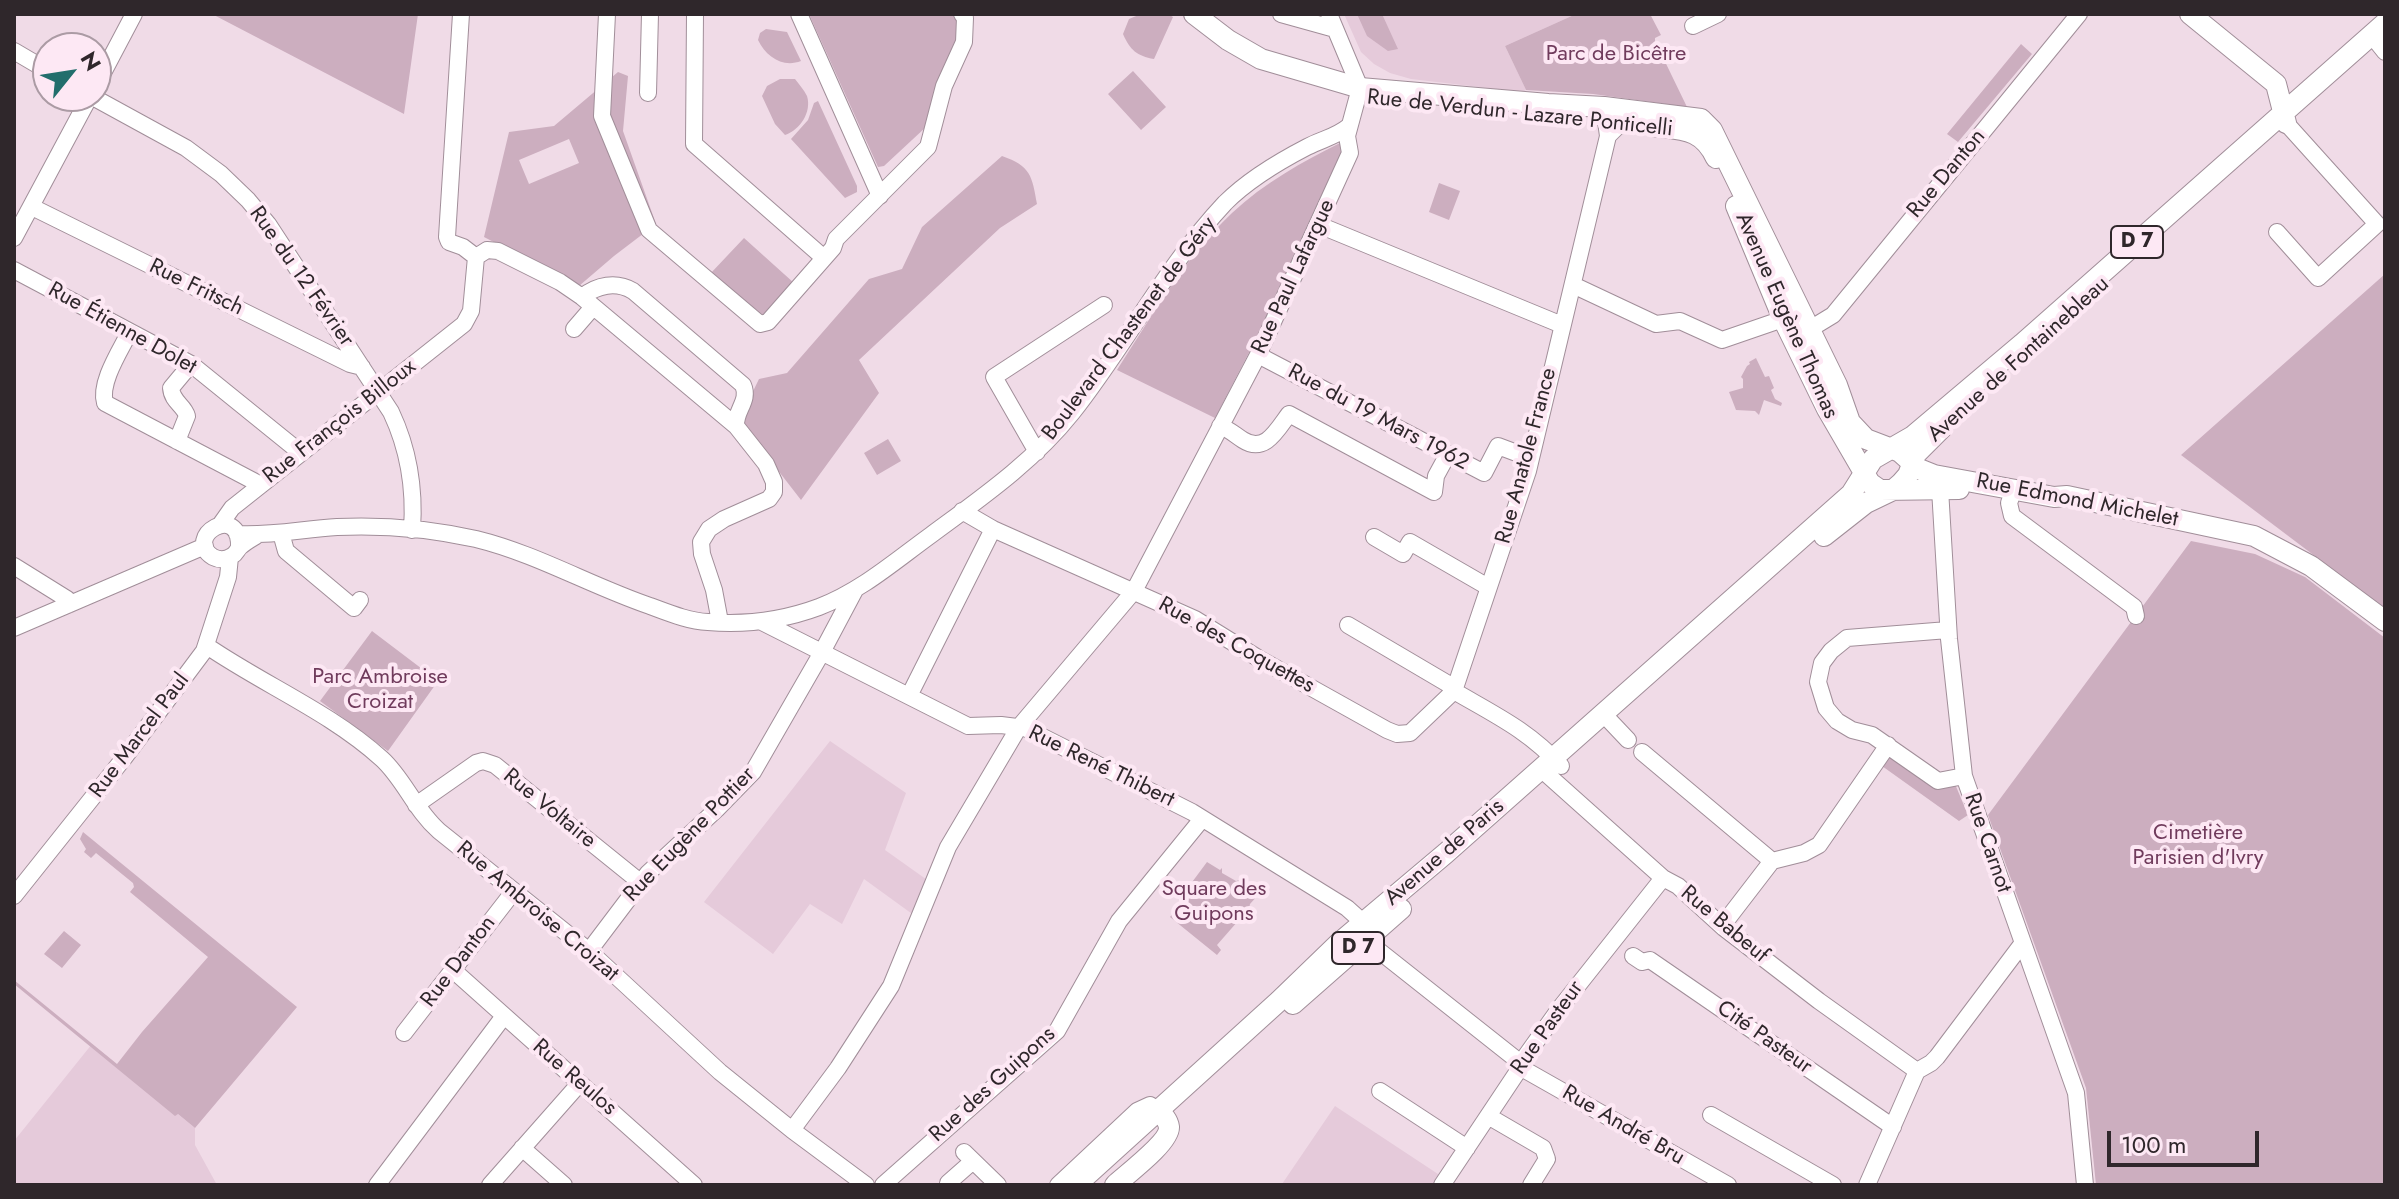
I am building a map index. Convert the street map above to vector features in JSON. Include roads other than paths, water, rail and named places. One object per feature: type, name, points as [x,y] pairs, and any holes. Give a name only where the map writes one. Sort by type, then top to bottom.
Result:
[{"type":"main road","name":"Rue de Verdun - Lazare Ponticelli","points":[[1194,14],[1217,33],[1261,59],[1289,69],[1306,80],[1358,94],[1610,121],[1691,124]]},
{"type":"main road","points":[[2190,14],[2276,84],[2285,117]]},
{"type":"main road","name":"Avenue de Fontainebleau","points":[[1552,765],[1610,721],[1845,518],[1874,498],[1893,490],[1908,475],[1916,454],[1934,436],[2385,23]]},
{"type":"main road","name":"Avenue de Fontainebleau","points":[[1552,765],[1851,494],[1873,459],[1913,436],[2285,117],[2382,43]]},
{"type":"main road","name":"Avenue Eugène Thomas","points":[[1890,448],[1866,439],[1850,422],[1837,385],[1712,130],[1705,121],[1691,124],[1713,152],[1783,319],[1827,409],[1876,489],[1893,490]]},
{"type":"main road","points":[[1754,250],[1766,261],[1786,305],[1810,329]]},
{"type":"main road","points":[[1783,319],[1802,330],[1816,357],[1826,363]]},
{"type":"main road","name":"Rue Edmond Michelet","points":[[1890,448],[1900,452],[1937,482]]},
{"type":"main road","name":"Rue Edmond Michelet","points":[[1893,490],[1937,482],[2067,496],[2254,536],[2311,566],[2385,621]]},
{"type":"main road","name":"Avenue de Paris","points":[[1089,1185],[1162,1114],[1552,765]]},
{"type":"main road","name":"Avenue de Paris","points":[[1076,1185],[1162,1114]]},
{"type":"main road","name":"Avenue de Paris","points":[[1115,1185],[1165,1140],[1169,1132],[1162,1114]]},
{"type":"street","points":[[112,56],[134,14]]},
{"type":"street","points":[[461,14],[449,242],[463,247],[476,257],[487,250],[498,251],[560,282],[588,302],[736,426],[766,464],[774,482],[774,492],[769,499],[709,529],[701,542],[720,622]]},
{"type":"street","points":[[607,14],[602,116],[649,230],[760,324],[768,322],[833,248],[836,239],[928,147],[944,86],[964,42],[967,15]]},
{"type":"street","points":[[648,93],[650,14]]},
{"type":"street","points":[[695,14],[694,144],[824,258]]},
{"type":"street","points":[[799,14],[880,196]]},
{"type":"street","points":[[1281,14],[1332,22],[1358,94],[1349,126]]},
{"type":"street","points":[[1693,26],[1718,14]]},
{"type":"street","name":"Rue Danton","points":[[1810,329],[1833,315],[2079,14]]},
{"type":"street","points":[[14,51],[32,62]]},
{"type":"street","name":"Rue du 12 Février","points":[[112,108],[186,148],[236,188],[268,224],[379,391],[397,426],[409,461],[414,498],[412,530]]},
{"type":"street","points":[[17,227],[32,207],[82,112]]},
{"type":"street","points":[[2277,232],[2318,278],[2377,224],[2285,117]]},
{"type":"street","name":"Rue Anatole France","points":[[1454,689],[1530,458],[1610,121]]},
{"type":"street","name":"Rue Paul Lafargue","points":[[792,1130],[838,1068],[891,986],[948,847],[1019,727],[1134,591],[1258,355],[1319,225],[1350,153],[1347,138],[1349,126]]},
{"type":"street","name":"Boulevard Chastenet de Géry","points":[[235,546],[256,536],[336,527],[412,530],[475,539],[509,549],[620,596],[695,620],[762,622],[807,612],[855,590],[1037,452],[1074,411],[1172,266],[1226,203],[1260,174],[1349,126]]},
{"type":"street","name":"Rue Fritsch","points":[[32,207],[350,364],[362,367]]},
{"type":"street","points":[[1319,225],[1562,325]]},
{"type":"street","name":"Rue François Billoux","points":[[220,525],[232,508],[464,324],[471,311],[476,257]]},
{"type":"street","name":"Rue Étienne Dolet","points":[[14,270],[191,364],[301,453]]},
{"type":"street","points":[[1573,285],[1656,324],[1680,321],[1722,340],[1783,319]]},
{"type":"street","points":[[574,329],[588,302],[603,286],[629,288],[738,379],[746,390],[746,399],[736,418],[736,426]]},
{"type":"street","points":[[1037,452],[994,377],[1104,305]]},
{"type":"street","points":[[129,333],[108,373],[104,401],[107,405],[261,485]]},
{"type":"street","name":"Rue du 19 Mars 1962","points":[[1258,355],[1484,473],[1498,446],[1530,458]]},
{"type":"street","points":[[177,441],[187,416],[175,401],[171,388],[191,364]]},
{"type":"street","points":[[1220,424],[1250,445],[1260,445],[1268,441],[1289,414],[1434,492],[1436,476],[1448,454]]},
{"type":"street","name":"Rue Carnot","points":[[1937,482],[1948,630],[1964,776],[2076,1093],[2085,1185]]},
{"type":"street","points":[[2013,492],[2009,503],[2012,516],[2134,607],[2136,616]]},
{"type":"street","name":"Rue des Coquettes","points":[[962,511],[993,529],[1195,619],[1258,658],[1397,734],[1410,733],[1454,689]]},
{"type":"street","points":[[220,525],[231,527],[235,546],[223,559],[215,558],[205,546],[206,535],[220,525]]},
{"type":"street","points":[[909,696],[993,529]]},
{"type":"street","points":[[281,533],[286,551],[354,608],[360,600]]},
{"type":"street","points":[[1374,537],[1403,554],[1410,542],[1488,587]]},
{"type":"street","points":[[14,628],[205,546]]},
{"type":"street","name":"Rue Marcel Paul","points":[[14,896],[124,758],[207,646],[235,546]]},
{"type":"street","points":[[14,566],[67,599],[70,604]]},
{"type":"street","name":"Rue Eugène Pottier","points":[[589,951],[640,882],[753,772],[855,590]]},
{"type":"street","name":"Rue René Thibert","points":[[762,622],[968,726],[1019,727],[1192,812],[1347,908],[1366,931]]},
{"type":"street","points":[[1348,625],[1524,732],[1541,745],[1552,765]]},
{"type":"street","points":[[1948,630],[1847,638],[1822,663],[1818,682],[1826,708],[1837,721],[1852,730],[1872,735],[1938,781],[1964,776]]},
{"type":"street","name":"Rue Ambroise Croizat","points":[[207,646],[309,706],[383,760],[426,820],[589,951],[720,1072],[866,1185]]},
{"type":"street","points":[[1610,721],[1628,740]]},
{"type":"street","points":[[1722,926],[1772,861],[1804,853],[1819,845],[1888,745]]},
{"type":"street","points":[[1642,752],[1772,861]]},
{"type":"street","name":"Rue Voltaire","points":[[416,805],[476,763],[487,762],[495,765],[640,882]]},
{"type":"street","name":"Rue Babeuf","points":[[1552,765],[1663,878],[1678,886],[1722,926],[1819,1001],[1917,1071]]},
{"type":"street","name":"Rue des Guipons","points":[[883,1185],[1057,1031],[1119,921],[1202,819]]},
{"type":"street","name":"Rue Pasteur","points":[[1442,1185],[1560,1008],[1663,878]]},
{"type":"street","name":"Rue Danton","points":[[404,1033],[514,891]]},
{"type":"street","name":"Rue André Bru","points":[[1366,931],[1378,950],[1517,1060],[1525,1070],[1728,1185]]},
{"type":"street","points":[[1867,1185],[1917,1071],[1937,1057],[2022,944]]},
{"type":"street","name":"Cité Pasteur","points":[[1633,956],[1642,962],[1650,960],[1893,1127]]},
{"type":"street","name":"Rue Reulos","points":[[453,970],[694,1185]]},
{"type":"street","points":[[377,1185],[504,1016]]},
{"type":"street","points":[[490,1185],[580,1083]]},
{"type":"street","points":[[1380,1091],[1467,1148]]},
{"type":"street","name":"Avenue de Paris","points":[[1058,1185],[1137,1111],[1150,1105],[1162,1114]]},
{"type":"street","points":[[1711,1115],[1833,1185]]},
{"type":"street","points":[[1488,1116],[1543,1148],[1547,1159],[1531,1185]]},
{"type":"street","points":[[522,1148],[564,1185]]},
{"type":"street","points":[[948,1183],[968,1156],[998,1185]]},
{"type":"park label","name":"Parc de Bicêtre","points":[[1616,55]]},
{"type":"park label","name":"Parc Ambroise Croizat","points":[[380,690]]},
{"type":"park label","name":"Cimetière Parisien d'Ivry","points":[[2198,846]]},
{"type":"park label","name":"Square des Guipons","points":[[1214,902]]}]
